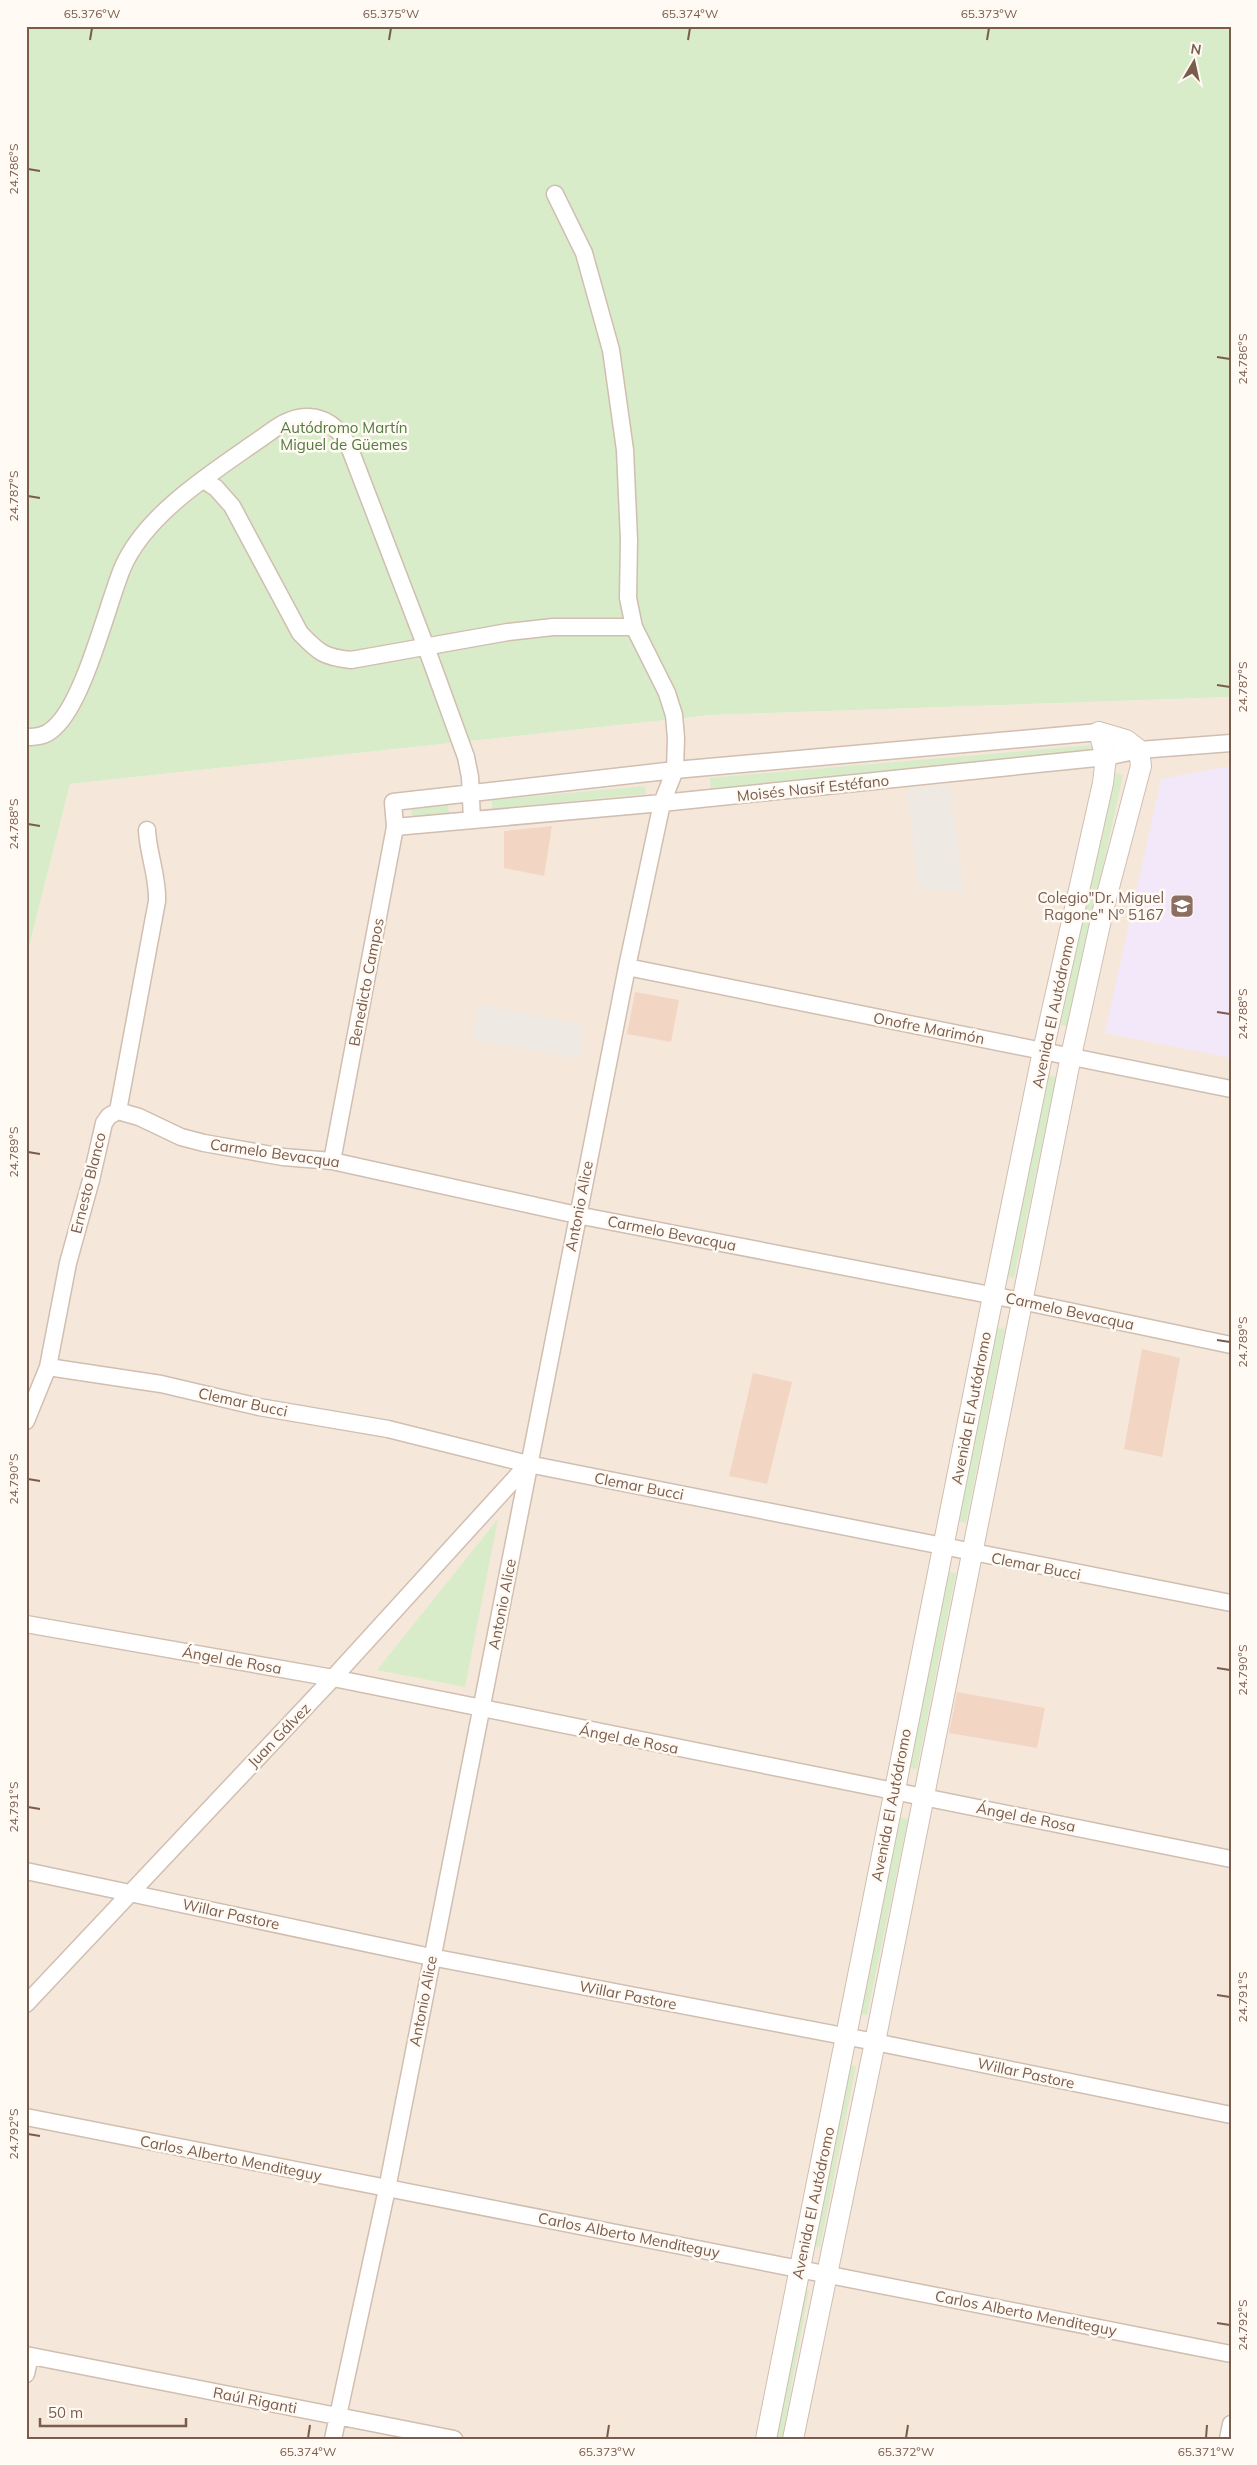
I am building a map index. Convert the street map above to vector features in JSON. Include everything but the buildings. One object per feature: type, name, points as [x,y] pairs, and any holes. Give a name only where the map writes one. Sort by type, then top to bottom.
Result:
[{"type":"street","points":[[555,194],[584,253],[611,350],[625,450],[629,540],[628,598],[634,626],[674,714],[675,770]]},
{"type":"street","points":[[26,737],[40,737],[53,729],[65,717],[77,694],[123,568],[134,547],[146,531],[170,507],[277,426],[299,416],[318,418],[333,424],[350,448],[466,757],[472,820]]},
{"type":"street","points":[[204,480],[216,488],[232,506],[292,620],[315,649],[330,658],[351,660],[508,632],[553,627],[634,626]]},
{"type":"street","points":[[1100,732],[1126,740],[1139,750]]},
{"type":"street","name":"Moisés Nasif Estéfano","points":[[393,802],[675,770],[1100,732]]},
{"type":"street","name":"Avenida El Autódromo","points":[[766,2439],[992,1296],[1103,783],[1106,757],[1100,732]]},
{"type":"street","name":"Moisés Nasif Estéfano","points":[[395,827],[662,803],[1106,757],[1139,750],[1231,743]]},
{"type":"street","name":"Avenida El Autódromo","points":[[793,2439],[875,2042],[1071,1056],[1104,906],[1141,766],[1139,750]]},
{"type":"street","name":"Antonio Alice","points":[[333,2439],[387,2189],[431,1957],[482,1709],[528,1464],[627,968],[662,803],[675,770]]},
{"type":"street","name":"Benedicto Campos","points":[[332,1161],[395,827],[393,802]]},
{"type":"street","points":[[118,1111],[157,900],[158,887],[148,847],[147,830]]},
{"type":"street","name":"Onofre Marimón","points":[[627,968],[1231,1089]]},
{"type":"street","name":"Carmelo Bevacqua","points":[[118,1111],[139,1117],[181,1137],[204,1143],[283,1157],[332,1161],[577,1215],[1021,1301],[1231,1345]]},
{"type":"street","name":"Ernesto Blanco","points":[[26,1421],[48,1367],[68,1263],[91,1180],[104,1123],[109,1116],[118,1111]]},
{"type":"street","name":"Clemar Bucci","points":[[48,1367],[160,1384],[259,1407],[388,1429],[528,1464],[1231,1603]]},
{"type":"street","name":"Juan Gálvez","points":[[26,2004],[129,1892],[333,1678],[528,1464]]},
{"type":"street","name":"Ángel de Rosa","points":[[26,1624],[333,1678],[1231,1859]]},
{"type":"street","name":"Willar Pastore","points":[[26,1871],[431,1957],[846,2038],[875,2042],[1231,2115]]},
{"type":"street","name":"Carlos Alberto Menditeguy","points":[[26,2118],[1231,2354]]},
{"type":"street","points":[[26,2374],[28,2355]]},
{"type":"street","name":"Raúl Riganti","points":[[28,2355],[454,2439]]},
{"type":"street","points":[[1228,2439],[1231,2424]]},
{"type":"shaded area","points":[[1231,697],[1231,2439],[26,2439],[26,959],[70,784],[712,715]]},
{"type":"shaded area","name":"Colegio\"Dr. Miguel Ragone\" Nº 5167","points":[[1231,766],[1231,1058],[1105,1033],[1161,779]]},
{"type":"shaded area","points":[[950,785],[963,893],[918,888],[907,789]]},
{"type":"shaded area","points":[[479,1004],[584,1025],[579,1059],[473,1040]]},
{"type":"green space","name":"Autódromo Martín Miguel de Güemes","points":[[26,26],[1231,26],[1231,697],[712,715],[70,784],[26,959]]},
{"type":"green space","points":[[1092,745],[1093,756],[711,789],[710,778]]},
{"type":"green space","points":[[1116,773],[1123,775],[1068,1026],[1060,1025]]},
{"type":"green space","points":[[645,786],[646,794],[492,809],[492,800]]},
{"type":"green space","points":[[448,803],[449,814],[412,817],[411,806]]},
{"type":"green space","points":[[1048,1075],[1056,1077],[1014,1278],[1006,1277]]},
{"type":"green space","points":[[997,1328],[1005,1329],[966,1523],[958,1521]]},
{"type":"green space","points":[[498,1519],[465,1687],[377,1670]]},
{"type":"green space","points":[[948,1572],[956,1573],[917,1769],[909,1768]]},
{"type":"green space","points":[[900,1817],[908,1819],[867,2015],[859,2014]]},
{"type":"green space","points":[[849,2065],[856,2066],[820,2247],[812,2245]]},
{"type":"green space","points":[[801,2289],[809,2290],[782,2439],[774,2439]]},
{"type":"place","name":"Colegio\"Dr. Miguel Ragone\" Nº 5167","points":[[1182,906]]}]
